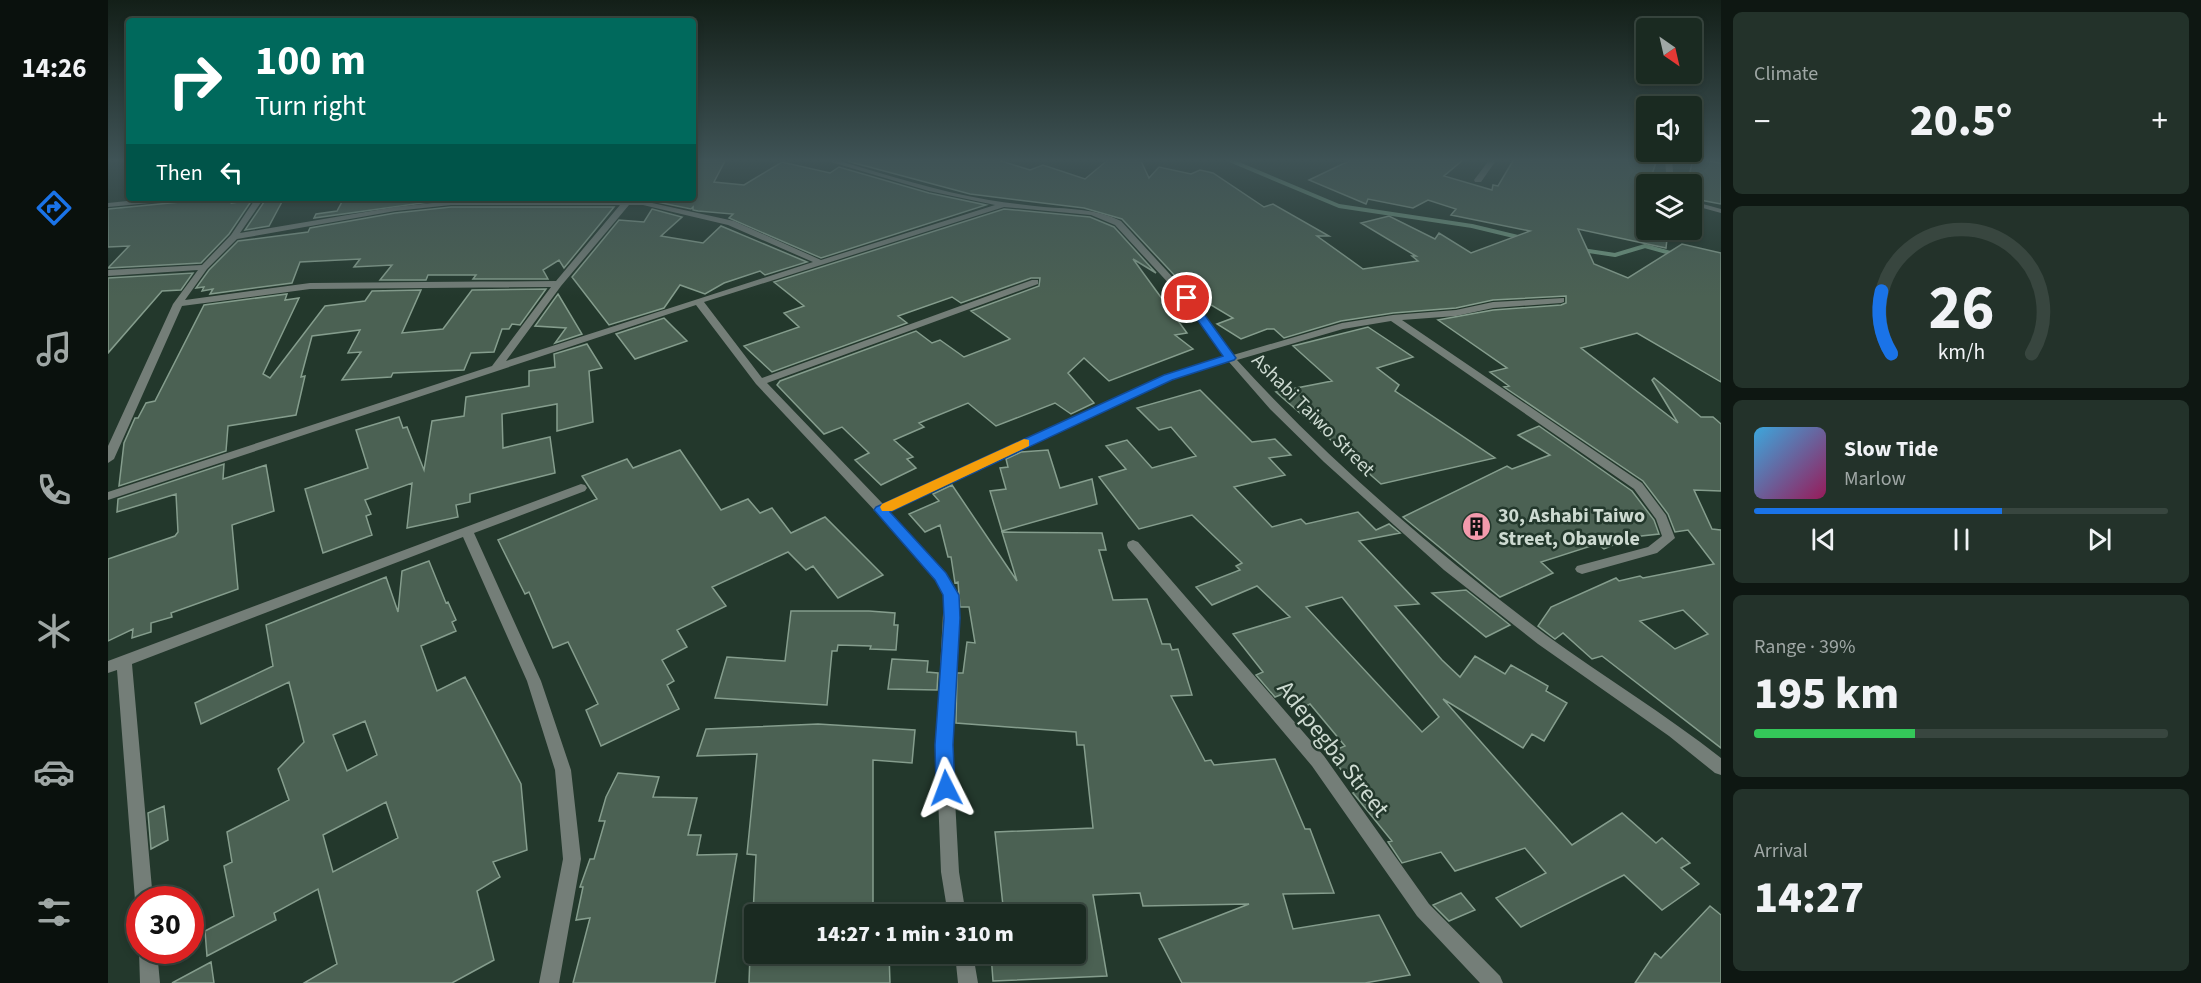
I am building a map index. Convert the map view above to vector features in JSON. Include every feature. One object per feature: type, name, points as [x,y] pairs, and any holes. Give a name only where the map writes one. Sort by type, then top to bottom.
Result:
[{"type":"street","points":[[108,459],[178,303],[204,267],[234,237],[255,205]]},
{"type":"street","points":[[234,237],[395,209],[434,205]]},
{"type":"street","points":[[494,370],[558,284],[626,205]]},
{"type":"street","points":[[656,205],[722,220],[820,262]]},
{"type":"street","name":"Ashabi Taiwo Street","points":[[997,205],[1079,211],[1111,218],[1187,298],[1230,358],[1274,407],[1328,459],[1449,567],[1543,640],[1675,731],[1721,768]]},
{"type":"street","points":[[108,496],[698,301],[1003,206]]},
{"type":"street","points":[[1702,206],[1721,211]]},
{"type":"street","points":[[108,273],[204,267]]},
{"type":"street","points":[[760,382],[1035,282]]},
{"type":"street","points":[[178,303],[310,286],[558,284]]},
{"type":"street","points":[[881,510],[1168,377],[1342,326],[1393,318],[1456,314],[1493,305],[1561,300]]},
{"type":"street","points":[[698,301],[760,382],[881,510],[941,577],[951,595],[952,618],[944,745],[950,872],[955,904]]},
{"type":"street","points":[[1393,318],[1638,486],[1662,518],[1669,538],[1652,550],[1582,569]]},
{"type":"street","points":[[142,886],[116,664],[581,488]]},
{"type":"street","points":[[467,532],[534,681],[563,770],[572,859],[549,983]]},
{"type":"street","name":"Adepegba Street","points":[[1133,545],[1318,761],[1423,910],[1493,983]]},
{"type":"street","points":[[149,964],[150,983]]},
{"type":"street","points":[[966,964],[969,983]]},
{"type":"building","points":[[150,205],[249,205],[229,234],[201,263],[108,268],[129,246],[108,247],[108,209]]},
{"type":"building","points":[[262,205],[280,205],[269,226],[245,230]]},
{"type":"building","points":[[340,205],[409,205],[314,218],[316,214],[337,211]]},
{"type":"building","points":[[671,205],[986,205],[821,258],[729,218],[733,214],[698,211],[693,210],[693,207],[691,209]]},
{"type":"building","points":[[1059,205],[1261,205],[1264,207],[1275,205],[1329,236],[1317,236],[1363,269],[1418,261],[1412,256],[1416,256],[1361,223],[1389,216],[1435,239],[1439,233],[1471,253],[1530,231],[1451,215],[1456,209],[1443,205],[1636,205],[1636,240],[1667,240],[1666,248],[1578,229],[1594,264],[1628,278],[1682,244],[1721,253],[1721,382],[1637,333],[1581,348],[1678,423],[1652,380],[1654,378],[1701,417],[1713,417],[1721,424],[1721,491],[1694,490],[1712,529],[1721,530],[1721,748],[1602,656],[1592,659],[1563,633],[1555,639],[1538,626],[1551,607],[1616,578],[1619,581],[1640,576],[1643,578],[1714,564],[1688,530],[1675,532],[1668,514],[1643,481],[1504,387],[1509,386],[1490,372],[1507,368],[1438,320],[1493,310],[1561,305],[1566,303],[1566,296],[1493,300],[1456,308],[1393,313],[1341,321],[1284,338],[1274,329],[1267,329],[1241,339],[1217,324],[1233,318],[1191,293],[1122,219],[1084,208]],"holes":[[[1683,610],[1708,634],[1675,649],[1640,621]]]},
{"type":"building","points":[[1397,205],[1419,205],[1413,208]]},
{"type":"building","points":[[451,207],[614,207],[564,268],[559,260],[543,270],[548,279],[473,279],[476,275],[428,275],[426,280],[380,280],[392,265],[354,267],[360,259],[300,262],[292,283],[210,294],[213,289],[202,291],[204,287],[196,288],[209,270],[238,241],[308,232],[310,228],[395,213]]},
{"type":"building","points":[[652,209],[682,217],[661,236],[703,243],[721,226],[807,262],[765,275],[760,271],[724,283],[705,294],[680,285],[664,308],[609,325],[572,277],[619,220],[644,222]]},
{"type":"building","points":[[1004,209],[1090,217],[1114,227],[1156,273],[1133,259],[1187,333],[1175,335],[1193,349],[1109,381],[1084,358],[1068,373],[1094,403],[1071,414],[1055,403],[996,426],[968,403],[919,423],[924,427],[894,440],[913,457],[907,459],[916,468],[881,485],[855,460],[869,453],[842,427],[824,434],[777,385],[780,381],[916,331],[932,343],[940,340],[964,357],[1008,340],[1010,339],[971,311],[1039,286],[1040,278],[1031,278],[961,303],[952,297],[898,316],[907,323],[772,372],[744,346],[799,327],[784,313],[804,306],[774,282]]},
{"type":"building","points":[[193,273],[181,290],[162,291],[108,353],[108,278]]},
{"type":"building","points":[[546,289],[520,325],[512,324],[509,329],[502,329],[494,352],[471,353],[464,370],[393,373],[391,377],[342,380],[361,352],[348,353],[360,330],[312,336],[301,377],[305,376],[296,415],[228,426],[226,451],[119,486],[124,443],[135,418],[138,418],[146,403],[155,401],[204,305],[287,294],[285,300],[299,298],[263,374],[270,378],[325,306],[365,301],[372,291],[421,290],[402,333],[443,329],[472,290]]},
{"type":"building","points":[[558,294],[582,334],[555,343],[566,328],[535,326]]},
{"type":"building","points":[[664,318],[687,341],[635,359],[616,334]]},
{"type":"building","points":[[1368,327],[1413,357],[1377,368],[1399,385],[1395,391],[1495,458],[1381,484],[1276,392],[1332,381],[1293,346]]},
{"type":"building","points":[[587,344],[602,368],[589,371],[593,422],[557,431],[557,404],[502,414],[503,448],[550,437],[555,473],[470,494],[470,502],[456,505],[458,517],[407,528],[412,483],[365,500],[371,514],[366,516],[372,535],[323,553],[305,489],[368,468],[356,430],[399,417],[403,428],[407,427],[424,470],[432,421],[464,416],[466,397],[529,386],[529,371],[555,367],[554,354]]},
{"type":"building","points":[[1200,390],[1252,442],[1275,439],[1291,455],[1269,458],[1285,475],[1234,487],[1272,527],[1301,519],[1306,524],[1358,512],[1376,530],[1389,524],[1400,533],[1359,541],[1419,604],[1395,606],[1442,660],[1460,677],[1475,656],[1505,674],[1511,665],[1548,686],[1546,691],[1567,703],[1544,741],[1532,734],[1523,748],[1443,699],[1572,845],[1622,813],[1656,843],[1662,838],[1690,863],[1681,868],[1699,884],[1662,910],[1624,875],[1521,927],[1496,898],[1546,873],[1525,848],[1455,871],[1441,852],[1402,863],[1388,842],[1392,841],[1353,793],[1358,791],[1328,753],[1345,746],[1310,704],[1302,708],[1288,692],[1275,697],[1256,675],[1263,672],[1233,634],[1290,617],[1257,586],[1212,605],[1196,587],[1240,570],[1236,566],[1242,563],[1192,515],[1139,529],[1099,477],[1126,469],[1106,446],[1127,440],[1152,468],[1196,456],[1171,427],[1159,430],[1137,408]],"holes":[[[1342,597],[1439,717],[1422,732],[1306,607]]]},
{"type":"building","points":[[1539,426],[1632,491],[1654,520],[1659,534],[1632,537],[1604,549],[1597,544],[1541,562],[1553,573],[1500,597],[1403,517],[1507,466],[1512,469],[1550,455],[1518,435]]},
{"type":"building","points":[[680,450],[721,510],[748,499],[760,513],[772,508],[791,533],[825,517],[883,575],[838,598],[813,566],[806,570],[788,552],[712,587],[726,606],[677,630],[687,647],[662,660],[674,681],[667,685],[679,709],[601,746],[586,710],[598,704],[568,642],[553,648],[529,592],[525,594],[498,540],[597,499],[582,476],[627,459],[633,468]]},
{"type":"building","points":[[1048,450],[1060,488],[1092,479],[1097,504],[1002,531],[990,491],[1006,489],[1000,468],[1008,467],[1006,459],[1021,452]]},
{"type":"building","points":[[224,464],[223,479],[266,465],[274,511],[232,525],[238,589],[171,613],[172,617],[151,623],[151,632],[132,638],[133,629],[108,641],[108,559],[175,536],[178,532],[176,494],[117,512],[118,499]]},
{"type":"building","points":[[952,485],[1017,581],[1002,532],[1102,533],[1106,550],[1099,550],[1113,600],[1147,599],[1162,644],[1170,644],[1172,650],[1178,649],[1192,695],[1171,696],[1205,761],[1211,760],[1214,765],[1275,759],[1305,829],[1310,829],[1334,893],[1283,894],[1293,929],[1379,915],[1410,975],[1365,983],[1182,983],[1159,939],[1249,904],[1143,906],[1140,893],[1093,895],[1107,976],[993,981],[992,964],[1086,964],[1086,904],[1003,904],[995,832],[1093,828],[1084,745],[1077,745],[1076,732],[956,723],[957,673],[963,673],[967,642],[975,643],[969,607],[960,607],[958,582],[955,583],[951,557],[948,557],[940,525],[925,532],[909,514],[939,501],[933,494]]},
{"type":"building","points":[[429,561],[446,603],[448,602],[456,620],[452,622],[456,631],[421,646],[437,691],[465,677],[521,784],[527,850],[493,862],[500,877],[477,891],[494,960],[452,983],[304,983],[337,964],[318,889],[274,913],[276,920],[207,956],[205,931],[234,916],[224,866],[232,862],[227,832],[289,800],[278,769],[304,742],[289,682],[201,724],[195,703],[273,666],[266,625],[386,577],[398,612],[402,571]],"holes":[[[365,721],[377,755],[347,771],[333,735]],[[386,802],[398,838],[333,872],[323,835]]]},
{"type":"building","points":[[1466,590],[1510,625],[1486,637],[1432,593]]},
{"type":"building","points":[[791,611],[895,613],[894,625],[898,625],[896,650],[870,649],[871,646],[838,645],[837,651],[832,651],[827,705],[715,698],[727,657],[785,661]]},
{"type":"building","points":[[892,659],[928,661],[927,672],[938,673],[937,690],[888,689]]},
{"type":"building","points":[[818,724],[915,730],[912,763],[873,760],[873,904],[754,904],[756,855],[747,854],[757,754],[697,756],[706,729]]},
{"type":"building","points":[[618,773],[659,777],[653,797],[697,798],[688,835],[701,835],[697,855],[737,854],[715,983],[573,983],[590,918],[576,920],[583,887],[580,887],[590,859],[594,859],[605,821],[599,821],[606,797]]},
{"type":"building","points":[[164,806],[168,840],[151,849],[148,813]]},
{"type":"building","points":[[1461,893],[1475,910],[1449,921],[1433,905]]},
{"type":"building","points":[[1710,906],[1721,915],[1721,983],[1635,983],[1655,953],[1661,958]]},
{"type":"building","points":[[211,962],[214,983],[172,983]]},
{"type":"building","points":[[750,964],[889,964],[890,983],[749,983]]},
{"type":"waterway","points":[[1336,205],[1472,226],[1522,238]]},
{"type":"waterway","points":[[1582,250],[1615,255],[1645,246],[1674,254]]},
{"type":"slow traffic","points":[[887,507],[1024,443]]},
{"type":"place","name":"30, Ashabi Taiwo Street, Obawole","points":[[1477,527]]},
{"type":"route","points":[[946,788],[944,745],[952,618],[951,595],[941,577],[881,510],[1168,377],[1230,358],[1187,298]]}]
